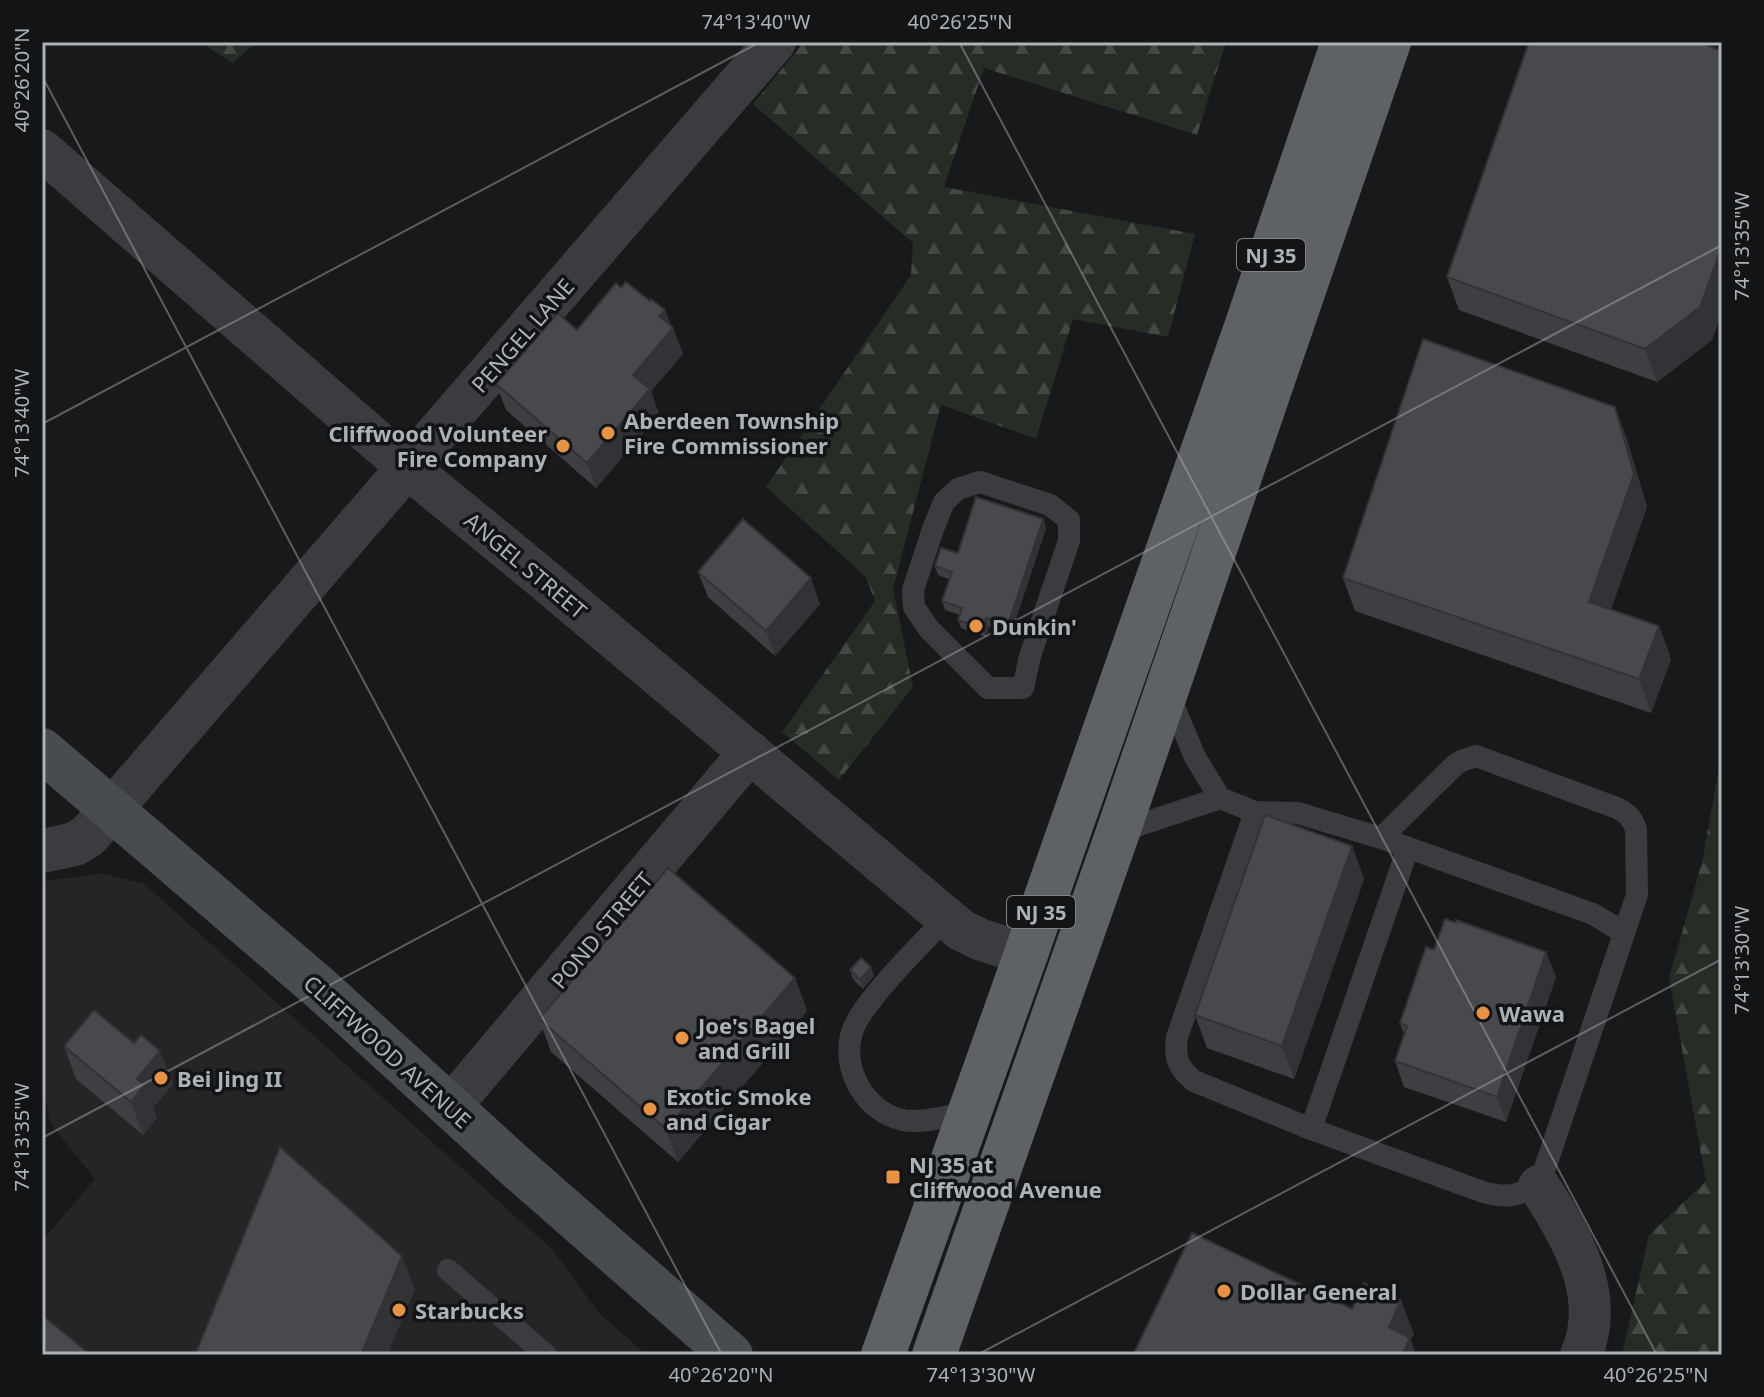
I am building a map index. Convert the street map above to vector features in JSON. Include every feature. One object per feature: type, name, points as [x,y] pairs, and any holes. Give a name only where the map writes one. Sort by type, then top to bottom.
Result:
[{"type":"highway","name":"NJ 35","points":[[883,1355],[1246,327],[1343,42]]},
{"type":"highway","name":"NJ 35","points":[[934,1355],[1118,832],[1389,42]]},
{"type":"main road","name":"CLIFFWOOD AVENUE","points":[[42,750],[321,989],[622,1261],[731,1355]]},
{"type":"street","name":"PENGEL LANE","points":[[112,809],[775,42]]},
{"type":"street","name":"ANGEL STREET","points":[[42,150],[408,468],[946,918],[961,930],[1026,954]]},
{"type":"street","name":"POND STREET","points":[[450,1107],[750,752]]},
{"type":"street","points":[[42,851],[75,844],[88,836],[112,809]]},
{"type":"street","points":[[1539,1186],[1572,1240],[1587,1288],[1591,1319],[1581,1355]]},
{"type":"lane","points":[[980,482],[1050,505],[1069,520],[1069,541],[1030,656],[1023,688],[988,688],[929,629],[914,607],[913,590],[944,502],[958,489],[980,482]]},
{"type":"lane","points":[[1167,689],[1195,757],[1220,798],[1255,812],[1298,813],[1381,838],[1593,914],[1623,932]]},
{"type":"lane","points":[[1255,812],[1177,1037],[1175,1051],[1184,1072],[1194,1081],[1311,1129],[1497,1196],[1511,1196],[1539,1186],[1637,895],[1636,829],[1633,820],[1617,808],[1476,756],[1455,765],[1381,838]]},
{"type":"lane","points":[[1118,832],[1220,798]]},
{"type":"lane","points":[[1311,1129],[1408,848]]},
{"type":"lane","points":[[946,918],[856,1021],[848,1049],[849,1063],[867,1099],[886,1113],[904,1120],[922,1120],[970,1112]]},
{"type":"lane","points":[[448,1270],[546,1355]]},
{"type":"shaded area","points":[[100,873],[144,884],[552,1249],[599,1313],[647,1355],[42,1355],[42,1241],[95,1179],[50,1123],[42,1081],[42,882]]},
{"type":"green space","points":[[200,42],[257,42],[232,63]]},
{"type":"green space","points":[[804,42],[1226,42],[1197,135],[984,68],[944,187],[1195,234],[1168,337],[1073,319],[1036,439],[941,405],[893,589],[913,687],[839,780],[782,732],[875,601],[866,577],[766,487],[911,275],[913,243],[753,104]]},
{"type":"green space","points":[[1722,752],[1722,1355],[1622,1355],[1649,1235],[1706,1181],[1669,978],[1702,862]]},
{"type":"building","points":[[1529,42],[1698,42],[1722,51],[1722,246],[1700,307],[1645,349],[1447,277]]},
{"type":"building","points":[[626,282],[665,310],[659,316],[673,328],[633,375],[650,389],[587,463],[496,384],[558,313],[577,330],[616,283],[621,288]]},
{"type":"building","points":[[1423,339],[1615,407],[1634,474],[1589,602],[1659,626],[1639,679],[1343,578]]},
{"type":"building","points":[[976,497],[1043,519],[1008,625],[986,618],[982,628],[958,620],[962,608],[942,601],[952,572],[935,566],[941,548],[958,553]]},
{"type":"building","points":[[743,519],[811,578],[766,631],[698,572]]},
{"type":"building","points":[[1265,815],[1352,846],[1282,1046],[1195,1015]]},
{"type":"building","points":[[668,868],[795,978],[666,1129],[539,1019]]},
{"type":"building","name":"Wawa","points":[[1445,919],[1456,923],[1456,920],[1546,952],[1497,1097],[1395,1061],[1407,1026],[1400,1023],[1426,947],[1434,950]]},
{"type":"building","points":[[861,958],[871,967],[860,980],[850,970]]},
{"type":"building","points":[[94,1010],[134,1043],[141,1035],[160,1051],[137,1079],[145,1085],[131,1102],[64,1046]]},
{"type":"building","points":[[280,1147],[402,1256],[361,1355],[195,1355]]},
{"type":"building","points":[[1192,1233],[1352,1309],[1364,1283],[1401,1300],[1389,1327],[1410,1338],[1402,1355],[1133,1355]]},
{"type":"building","points":[[42,1315],[91,1355],[42,1355]]},
{"type":"place","name":"Aberdeen Township Fire Commissioner","points":[[608,433]]},
{"type":"place","name":"Cliffwood Volunteer Fire Company","points":[[563,446]]},
{"type":"place","name":"Dunkin'","points":[[976,626]]},
{"type":"place","name":"Wawa","points":[[1483,1013]]},
{"type":"place","name":"Joe's Bagel and Grill","points":[[682,1038]]},
{"type":"place","name":"Bei Jing II","points":[[161,1078]]},
{"type":"place","name":"Exotic Smoke and Cigar","points":[[650,1109]]},
{"type":"place","name":"NJ 35 at Cliffwood Avenue","points":[[893,1177]]},
{"type":"place","name":"Dollar General","points":[[1224,1291]]},
{"type":"place","name":"Starbucks","points":[[399,1310]]}]
